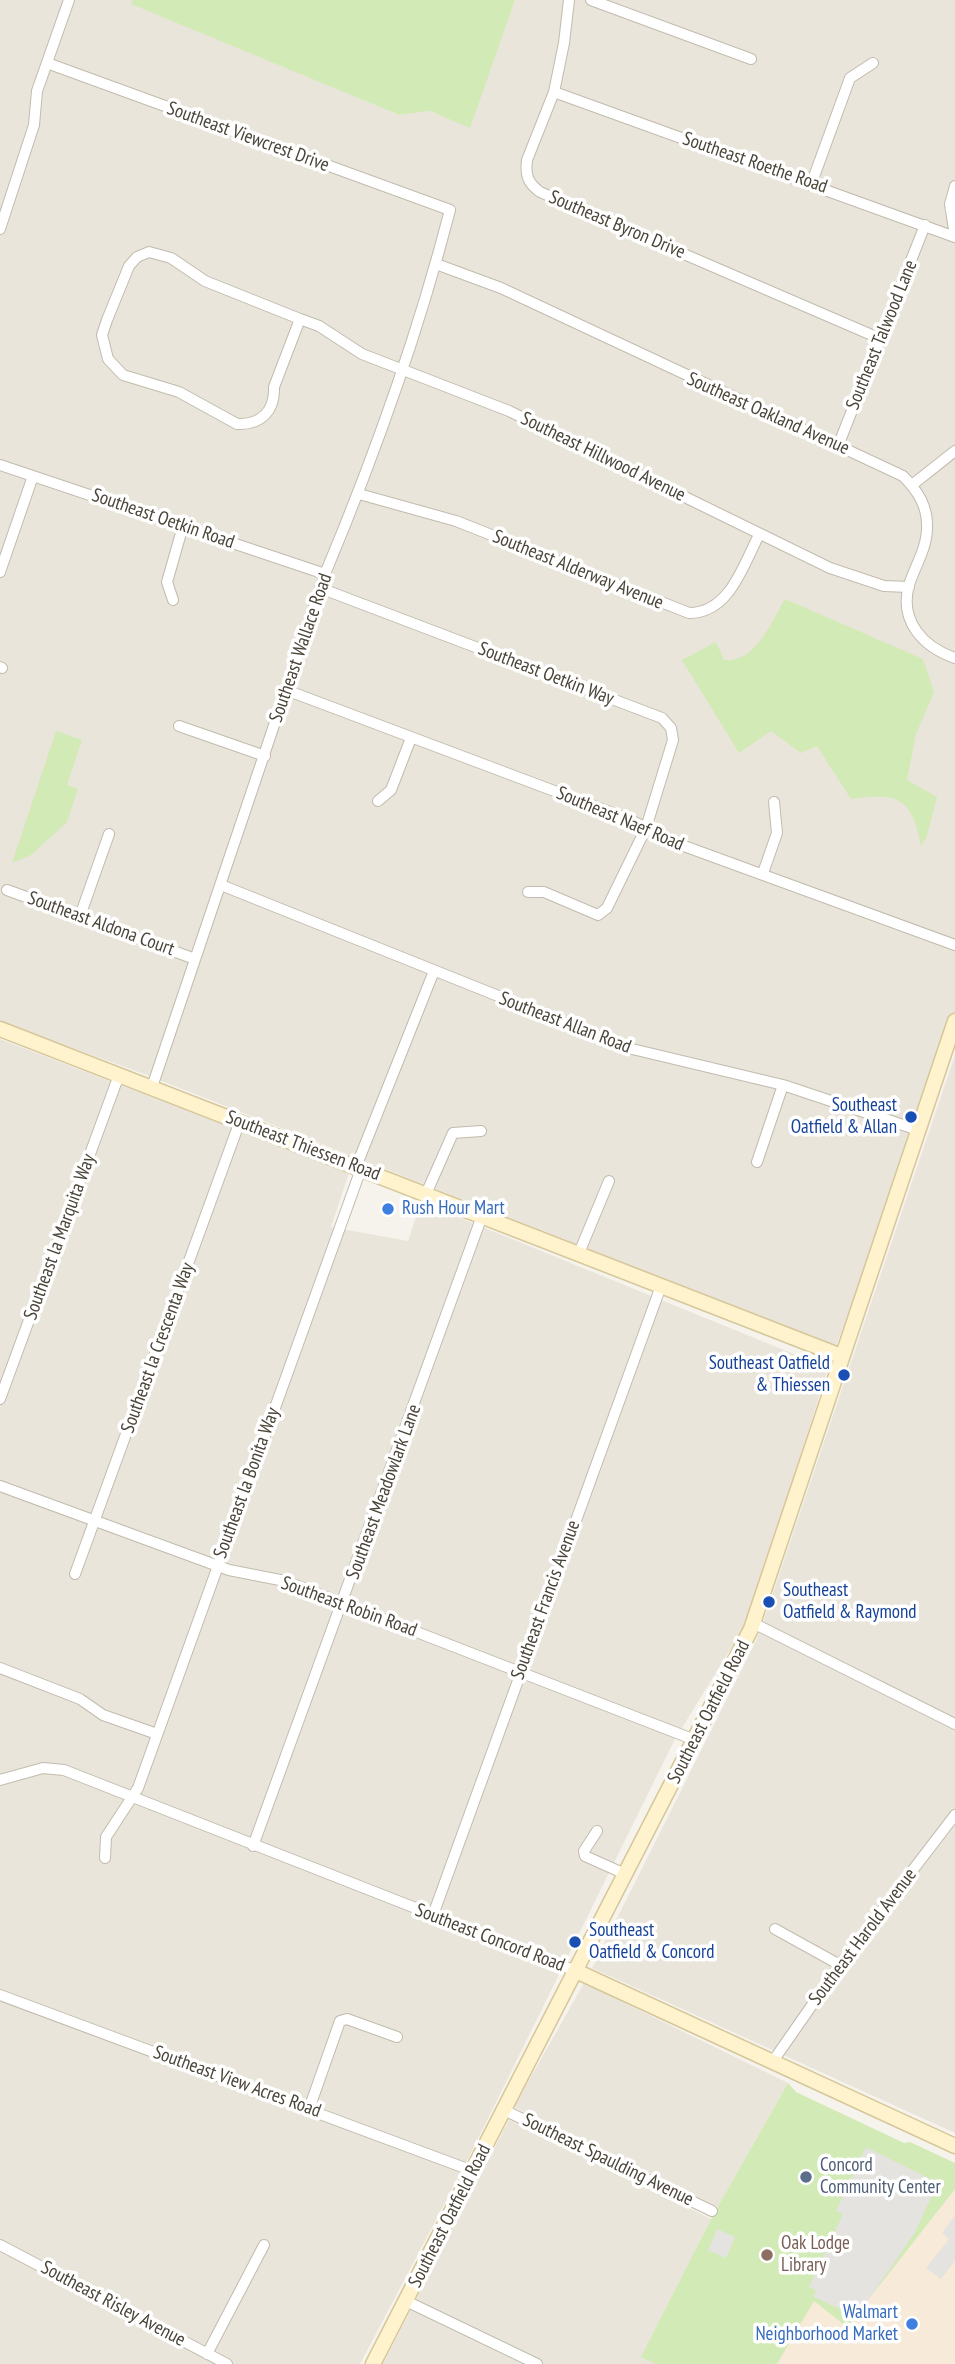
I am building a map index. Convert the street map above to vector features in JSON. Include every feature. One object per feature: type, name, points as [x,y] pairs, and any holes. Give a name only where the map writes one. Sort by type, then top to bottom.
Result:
[{"type":"main road","name":"Southeast Oatfield Road","points":[[373,2364],[753,1623],[955,1021]]},
{"type":"main road","name":"Southeast Thiessen Road","points":[[0,1029],[841,1356]]},
{"type":"main road","name":"Southeast Concord Road","points":[[576,1971],[955,2146]]},
{"type":"street","points":[[0,229],[34,125],[35,102],[69,0]]},
{"type":"street","name":"Southeast Byron Drive","points":[[569,0],[554,92],[525,172],[530,184],[540,192],[881,339]]},
{"type":"street","points":[[591,0],[751,59]]},
{"type":"street","name":"Southeast Viewcrest Drive","points":[[47,63],[450,210]]},
{"type":"street","points":[[812,182],[850,78],[873,63]]},
{"type":"street","name":"Southeast Roethe Road","points":[[554,92],[812,182],[955,236]]},
{"type":"street","points":[[955,186],[950,204],[955,236]]},
{"type":"street","name":"Southeast Wallace Road","points":[[152,1087],[320,588],[359,494],[436,264],[450,210]]},
{"type":"street","name":"Southeast Talwood Lane","points":[[838,446],[925,225]]},
{"type":"street","name":"Southeast Hillwood Avenue","points":[[300,319],[267,413],[247,425],[223,418],[179,392],[123,375],[108,359],[102,334],[129,266],[137,257],[149,252],[171,258],[205,281],[319,326],[352,349],[509,411],[760,535],[856,578],[884,586],[909,587]]},
{"type":"street","name":"Southeast Oakland Avenue","points":[[436,264],[501,288],[894,471],[912,485]]},
{"type":"street","points":[[955,451],[912,485],[923,505],[927,528],[925,544],[909,587],[908,608],[915,630],[932,648],[955,658]]},
{"type":"street","name":"Southeast Oetkin Road","points":[[0,465],[325,574]]},
{"type":"street","points":[[0,572],[33,476]]},
{"type":"street","name":"Southeast Alderway Avenue","points":[[359,494],[456,521],[689,613],[708,611],[728,595],[760,535]]},
{"type":"street","points":[[173,600],[167,582],[183,526]]},
{"type":"street","name":"Southeast Oetkin Way","points":[[320,588],[662,718],[671,728],[673,740],[646,828],[607,908],[598,915],[544,892],[528,892]]},
{"type":"street","name":"Southeast Naef Road","points":[[286,690],[646,828],[684,846],[955,945]]},
{"type":"street","points":[[179,726],[265,756]]},
{"type":"street","points":[[378,801],[391,790],[411,738]]},
{"type":"street","points":[[764,873],[777,833],[774,802]]},
{"type":"street","points":[[80,915],[109,834]]},
{"type":"street","name":"Southeast Allan Road","points":[[221,885],[643,1053],[783,1085],[918,1130]]},
{"type":"street","name":"Southeast Aldona Court","points":[[7,890],[195,959]]},
{"type":"street","name":"Southeast la Bonita Way","points":[[105,1858],[106,1837],[133,1798],[359,1168],[434,971]]},
{"type":"street","name":"Southeast la Marquita Way","points":[[0,1399],[119,1075]]},
{"type":"street","points":[[757,1162],[783,1085]]},
{"type":"street","name":"Southeast la Crescenta Way","points":[[75,1574],[240,1121]]},
{"type":"street","points":[[426,1194],[453,1133],[481,1131]]},
{"type":"street","points":[[579,1253],[609,1181]]},
{"type":"street","name":"Southeast Meadowlark Lane","points":[[253,1846],[482,1216]]},
{"type":"street","name":"Southeast Francis Avenue","points":[[433,1915],[662,1286]]},
{"type":"street","name":"Southeast Robin Road","points":[[0,1486],[218,1566],[285,1581],[695,1740]]},
{"type":"street","points":[[753,1623],[955,1724]]},
{"type":"street","points":[[0,1668],[80,1699],[103,1715],[157,1734]]},
{"type":"street","name":"Southeast Concord Road","points":[[0,1780],[55,1768],[576,1971]]},
{"type":"street","name":"Southeast Harold Avenue","points":[[773,2061],[840,1965],[955,1815]]},
{"type":"street","points":[[597,1831],[584,1852],[585,1856],[625,1874]]},
{"type":"street","points":[[775,1929],[840,1965]]},
{"type":"street","name":"Southeast View Acres Road","points":[[0,1995],[473,2171]]},
{"type":"street","points":[[309,2109],[340,2021],[347,2019],[397,2037]]},
{"type":"street","name":"Southeast Spaulding Avenue","points":[[504,2110],[712,2211]]},
{"type":"street","name":"Southeast Risley Avenue","points":[[0,2245],[227,2364]]},
{"type":"street","points":[[207,2354],[264,2245]]},
{"type":"street","points":[[406,2301],[537,2364]]},
{"type":"shaded area","points":[[0,0],[133,0],[132,4],[399,115],[430,111],[469,127],[515,0],[955,0],[955,1028],[836,1346],[144,1074],[0,1021]]},
{"type":"shaded area","points":[[0,1039],[349,1173],[331,1227],[408,1241],[421,1202],[828,1368],[750,1617],[674,1741],[468,2159],[360,2364],[0,2364]]},
{"type":"shaded area","points":[[955,1055],[955,2133],[592,1968],[758,1637]]},
{"type":"shaded area","points":[[584,1983],[788,2083],[718,2207],[514,2107]]},
{"type":"shaded area","points":[[509,2120],[711,2219],[642,2356],[656,2364],[383,2364]]},
{"type":"shaded area","points":[[866,2147],[938,2183],[914,2234],[860,2312],[852,2307],[849,2313],[814,2297],[816,2290],[809,2287],[843,2214],[836,2211]]},
{"type":"shaded area","points":[[955,2189],[955,2364],[777,2364],[814,2301],[847,2327]]},
{"type":"shaded area","points":[[955,2215],[955,2261],[941,2279],[926,2268],[949,2239],[942,2233]]},
{"type":"shaded area","points":[[717,2229],[735,2237],[726,2258],[708,2250]]},
{"type":"green space","points":[[133,0],[515,0],[470,128],[430,111],[399,115],[131,4]]},
{"type":"green space","points":[[785,599],[923,659],[934,692],[916,734],[907,780],[937,797],[927,836],[921,846],[913,817],[907,808],[891,798],[880,796],[851,799],[817,746],[801,753],[771,731],[739,753],[682,660],[716,642],[724,660],[745,655],[761,639]]},
{"type":"green space","points":[[56,731],[82,740],[67,785],[78,789],[67,822],[31,855],[12,863]]},
{"type":"green space","points":[[788,2083],[796,2092],[904,2143],[910,2142],[955,2163],[955,2189],[847,2327],[814,2301],[777,2364],[656,2364],[641,2357],[711,2219]]},
{"type":"place","name":"Southeast Oatfield & Allan","points":[[911,1117]]},
{"type":"place","name":"Rush Hour Mart","points":[[388,1209]]},
{"type":"place","name":"Southeast Oatfield & Thiessen","points":[[844,1375]]},
{"type":"place","name":"Southeast Oatfield & Raymond","points":[[769,1602]]},
{"type":"place","name":"Southeast Oatfield & Concord","points":[[575,1942]]},
{"type":"place","name":"Concord Community Center","points":[[806,2177]]},
{"type":"place","name":"Oak Lodge Library","points":[[767,2255]]},
{"type":"place","name":"Walmart Neighborhood Market","points":[[912,2324]]}]
